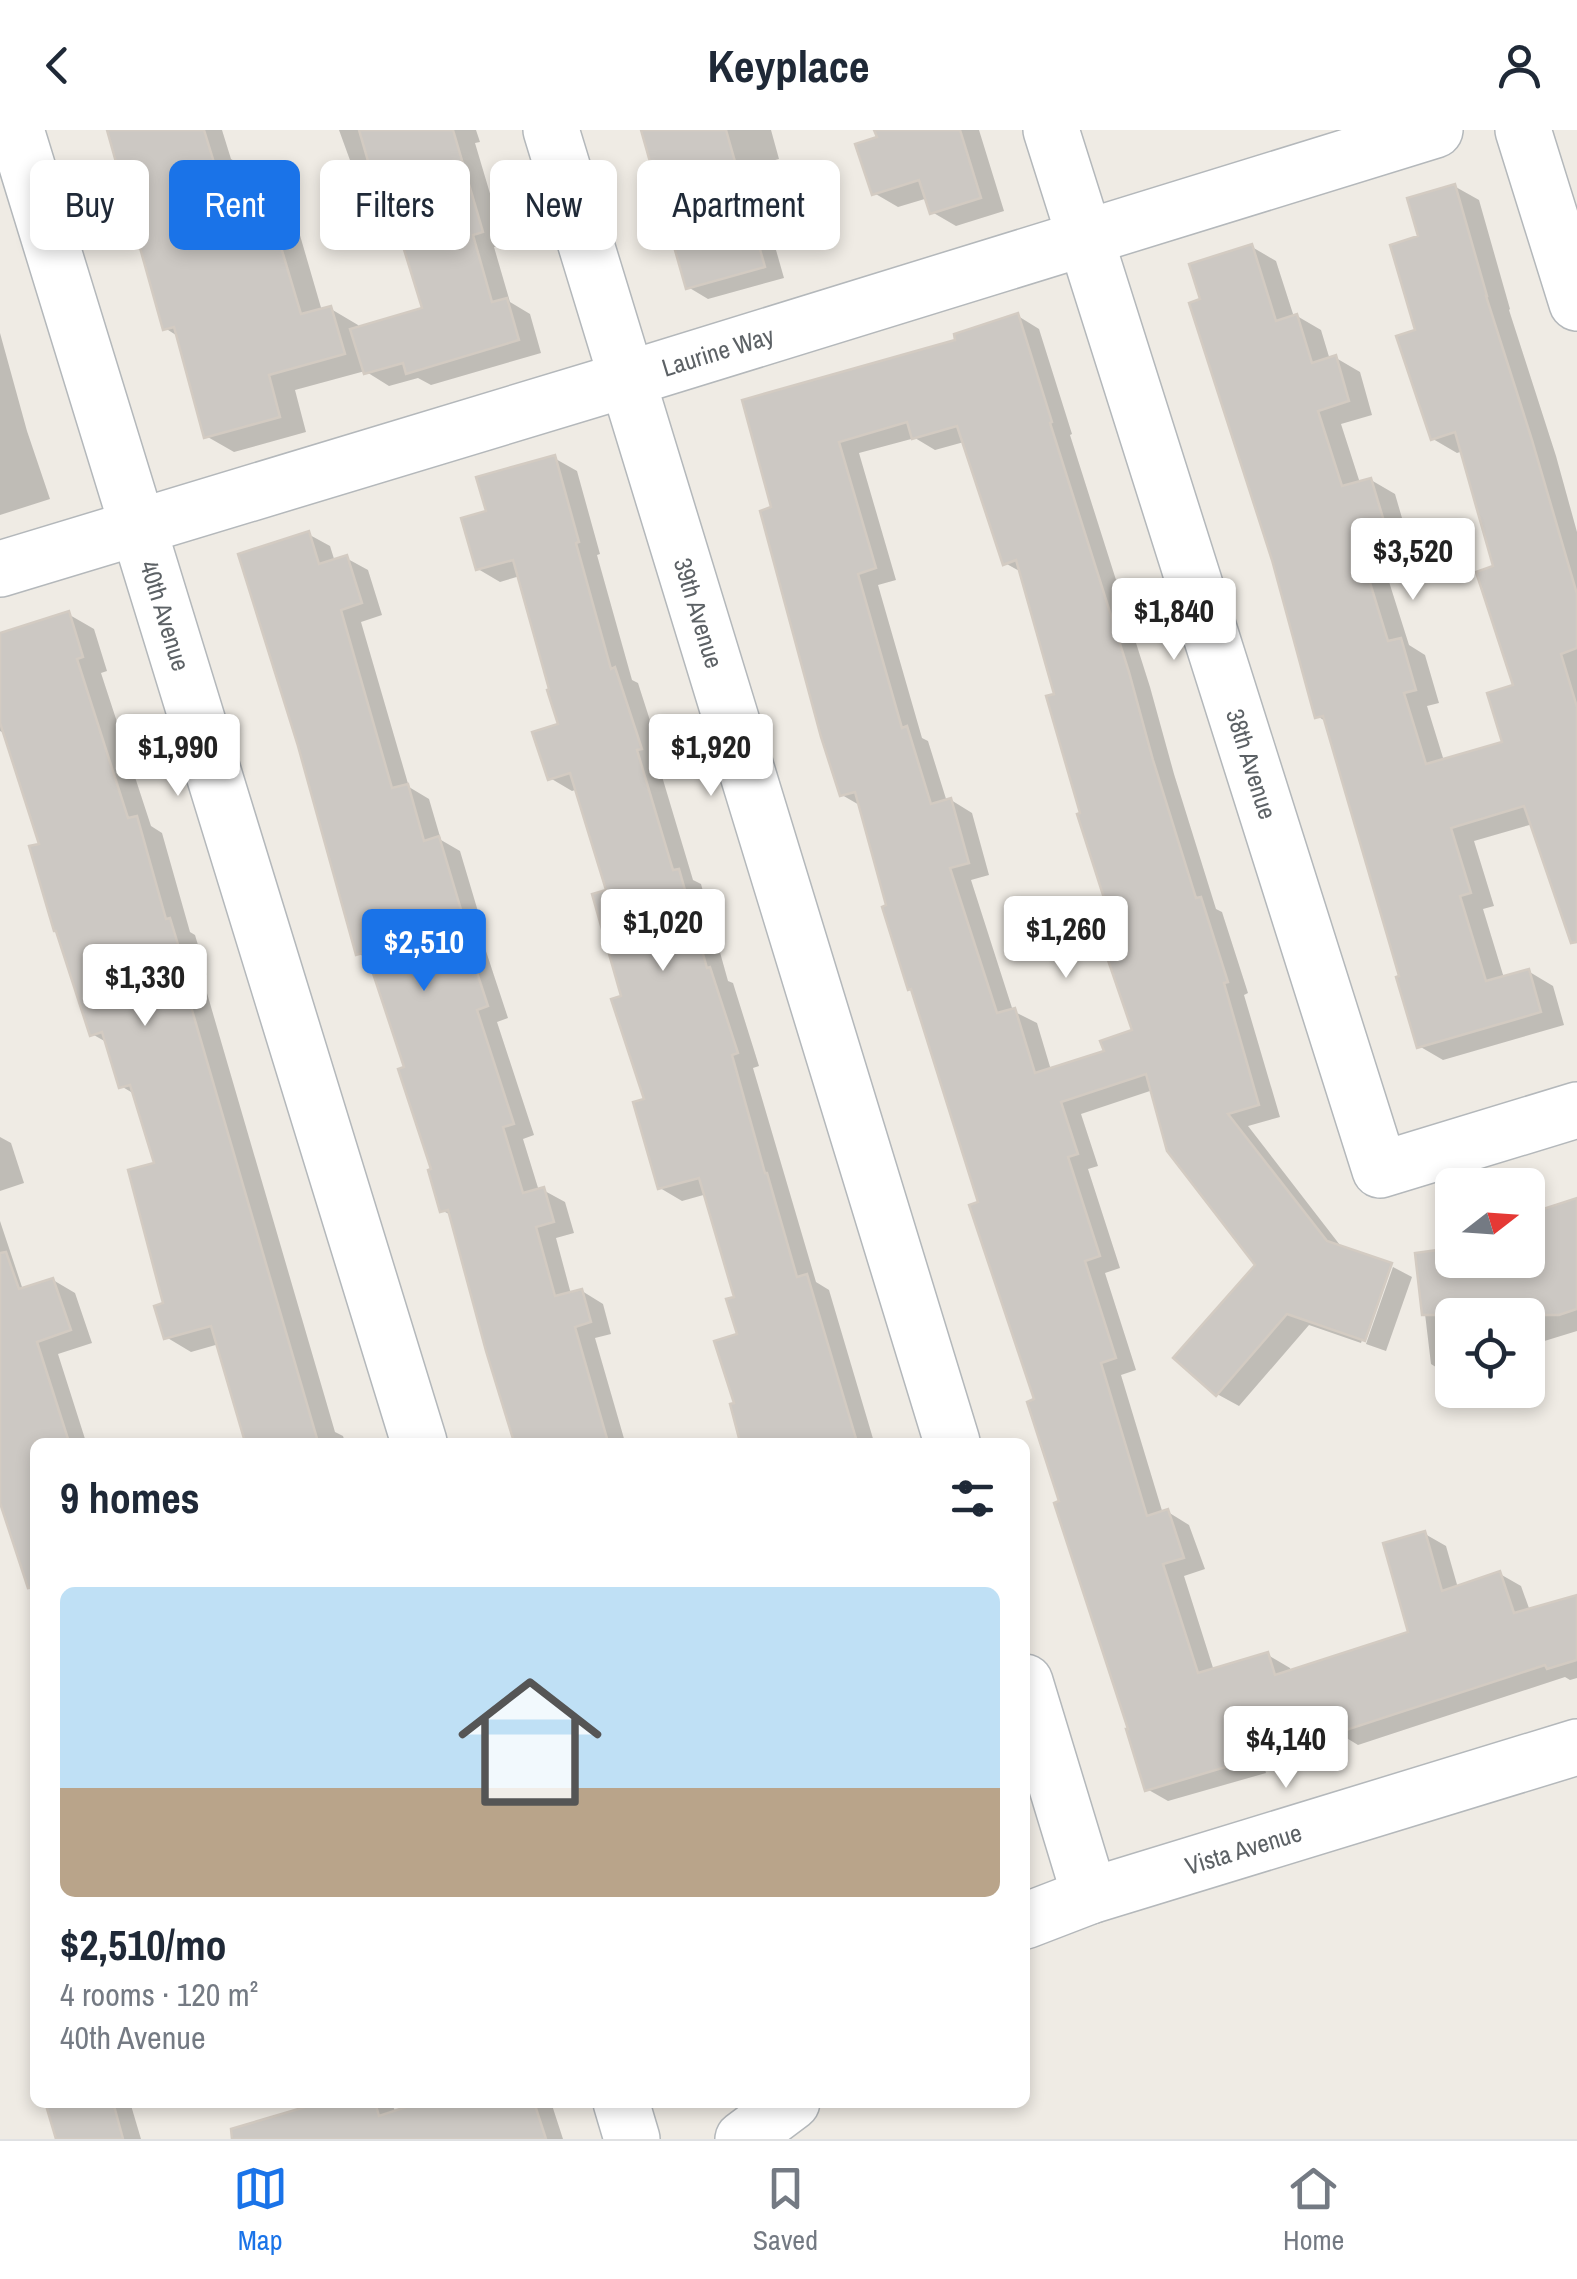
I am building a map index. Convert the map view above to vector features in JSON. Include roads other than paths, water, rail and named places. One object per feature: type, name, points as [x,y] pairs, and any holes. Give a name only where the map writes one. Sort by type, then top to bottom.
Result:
[{"type":"street","name":"40th Avenue","points":[[16,130],[418,1438]]},
{"type":"street","name":"39th Avenue","points":[[550,130],[951,1438]]},
{"type":"street","name":"38th Avenue","points":[[1051,130],[1380,1170],[1577,1110]]},
{"type":"street","name":"Laurine Way","points":[[0,569],[1435,130]]},
{"type":"street","points":[[1523,130],[1577,303]]},
{"type":"street","points":[[1030,1698],[1090,1896]]},
{"type":"street","name":"Vista Avenue","points":[[1030,1919],[1090,1896],[1577,1746]]},
{"type":"street","points":[[623,2108],[632,2139]]},
{"type":"street","points":[[743,2139],[784,2108]]}]
